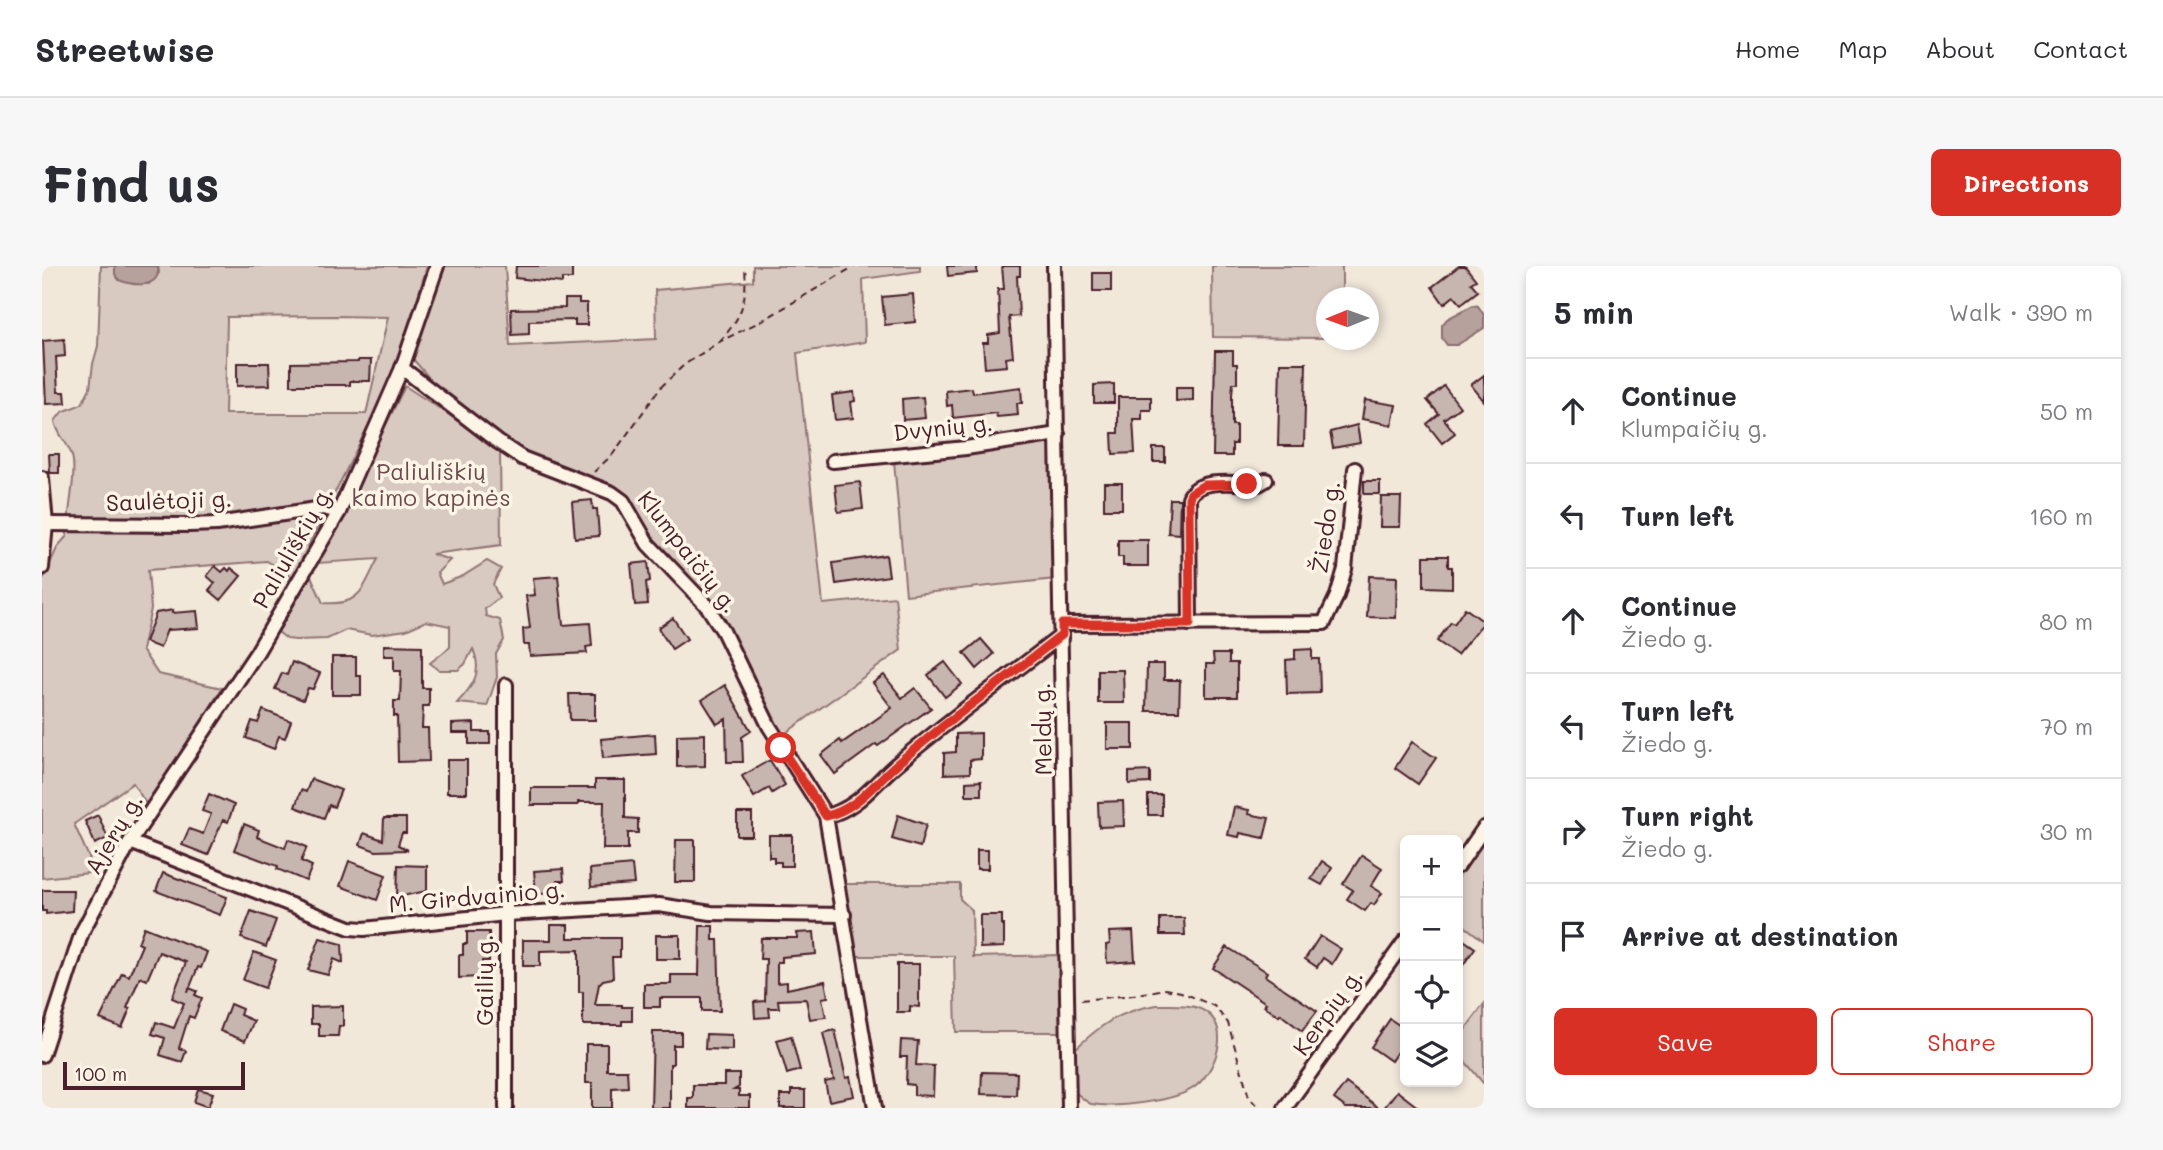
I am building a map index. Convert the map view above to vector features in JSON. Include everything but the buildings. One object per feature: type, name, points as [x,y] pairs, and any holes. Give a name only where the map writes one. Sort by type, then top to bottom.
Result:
[{"type":"street","name":"Paliuliškių g.","points":[[257,652],[339,512],[402,368],[437,266]]},
{"type":"street","name":"Meldų g.","points":[[1054,266],[1069,1108]]},
{"type":"street","name":"Klumpaičių g.","points":[[402,368],[522,458],[612,493],[623,501],[648,544],[707,606],[723,631],[775,737],[826,816],[875,1108]]},
{"type":"street","name":"Dvynių g.","points":[[833,461],[966,448],[1058,434]]},
{"type":"street","name":"Žiedo g.","points":[[1062,629],[1324,622],[1337,596],[1345,569],[1355,469]]},
{"type":"street","points":[[42,478],[46,524],[42,568]]},
{"type":"street","points":[[1190,624],[1191,493],[1204,485],[1259,484],[1266,480]]},
{"type":"street","name":"Saulėtoji g.","points":[[46,524],[217,524],[323,508],[339,512]]},
{"type":"street","points":[[826,816],[841,813],[855,804],[897,764],[1062,629]]},
{"type":"street","name":"Ajerų g.","points":[[42,1055],[82,932],[130,842],[257,652]]},
{"type":"street","name":"Gailių g.","points":[[506,685],[506,1108]]},
{"type":"street","points":[[1463,859],[1484,828]]},
{"type":"street","name":"M. Girdvainio g.","points":[[130,842],[350,928],[364,929],[506,914],[659,905],[712,913],[844,915]]},
{"type":"street","name":"Kerpių g.","points":[[1285,1108],[1400,948]]},
{"type":"path","points":[[719,342],[734,326],[744,305],[745,266]]},
{"type":"path","points":[[579,479],[598,470],[613,454],[661,387],[684,365],[719,342],[776,313],[855,266]]},
{"type":"path","points":[[1067,1001],[1166,989],[1181,992],[1214,1006],[1228,1023],[1250,1097],[1259,1108]]},
{"type":"green space","points":[[101,266],[115,266],[115,274],[127,282],[149,284],[159,273],[158,266],[427,266],[397,368],[293,577],[267,561],[148,570],[151,609],[142,650],[158,674],[222,688],[148,807],[133,783],[74,824],[92,864],[89,873],[42,878],[42,581],[58,546],[67,536],[73,473],[72,456],[55,421],[62,412],[82,404],[90,388],[98,346]],"holes":[[[227,317],[388,317],[366,414],[225,414]]]},
{"type":"green space","points":[[443,266],[505,266],[510,346],[656,339],[655,290],[753,281],[753,266],[920,266],[920,271],[863,279],[865,342],[797,353],[823,604],[895,597],[901,650],[779,738],[714,607],[654,540],[629,505],[507,442],[442,393],[412,358]]},
{"type":"green space","points":[[1212,266],[1342,266],[1342,287],[1316,287],[1316,338],[1213,337]]},
{"type":"green space","name":"Paliuliškių kaimo kapinės","points":[[405,386],[500,448],[501,545],[432,554],[450,560],[437,573],[442,584],[463,576],[487,561],[501,569],[493,584],[499,598],[485,609],[486,616],[500,620],[504,640],[496,654],[497,677],[487,706],[457,703],[475,679],[477,665],[473,649],[465,664],[458,670],[439,670],[430,663],[450,647],[450,626],[426,621],[406,630],[372,635],[346,630],[327,639],[287,639],[278,632],[311,576],[323,603],[345,602],[364,587],[378,559],[318,563]]},
{"type":"green space","points":[[1054,441],[1055,579],[906,595],[894,461]]},
{"type":"green space","points":[[1484,838],[1484,941],[1463,925],[1463,867]]},
{"type":"green space","points":[[843,884],[960,884],[960,899],[972,910],[973,957],[1060,955],[1061,1032],[956,1032],[954,956],[856,956]]},
{"type":"green space","points":[[1484,1004],[1483,1083],[1463,1059],[1463,1032]]},
{"type":"green space","points":[[1157,1005],[1195,1007],[1215,1021],[1219,1043],[1216,1056],[1204,1078],[1187,1092],[1160,1100],[1101,1105],[1084,1100],[1074,1091],[1073,1051],[1111,1020]]},
{"type":"shaded area","points":[[115,266],[158,266],[158,273],[151,282],[132,284],[119,280],[115,274]]},
{"type":"shaded area","points":[[1473,305],[1478,306],[1484,315],[1484,328],[1457,345],[1447,345],[1442,338],[1442,325],[1447,319]]},
{"type":"route","points":[[781,748],[826,816],[841,813],[855,804],[897,764],[1062,635],[1062,624],[1190,624],[1191,493],[1204,485],[1247,484]]}]
